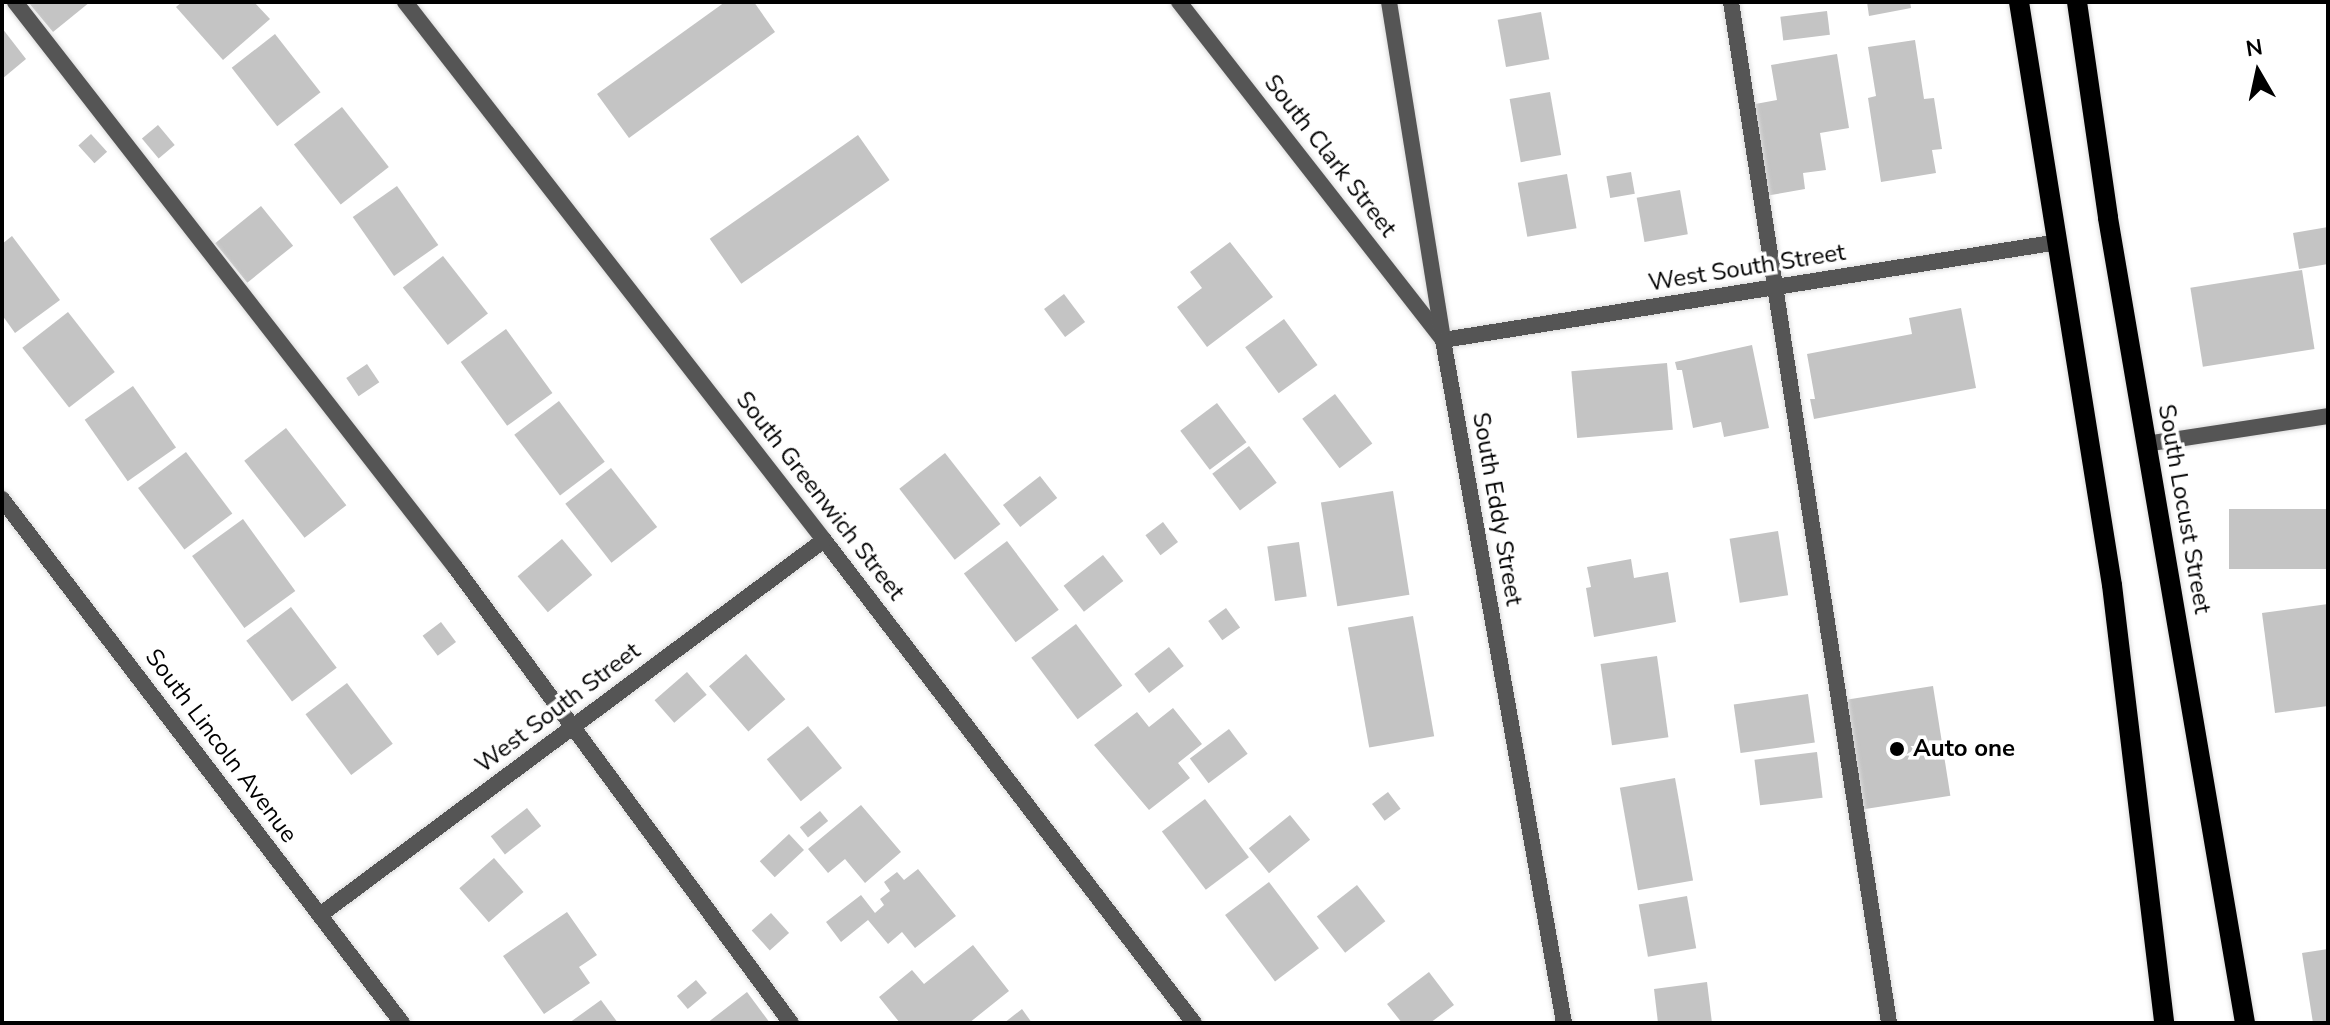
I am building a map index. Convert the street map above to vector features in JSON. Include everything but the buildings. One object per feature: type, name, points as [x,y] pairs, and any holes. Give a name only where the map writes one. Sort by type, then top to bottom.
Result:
[{"type":"main road","points":[[2019,2],[2112,585],[2164,1023]]},
{"type":"main road","name":"South Locust Street","points":[[2077,2],[2108,218],[2245,1023]]},
{"type":"street","points":[[15,2],[455,567],[791,1023]]},
{"type":"street","name":"South Greenwich Street","points":[[405,2],[824,540],[1194,1023]]},
{"type":"street","name":"South Clark Street","points":[[1179,2],[1443,340]]},
{"type":"street","name":"South Eddy Street","points":[[1389,2],[1443,340],[1564,1023]]},
{"type":"street","points":[[1731,2],[1889,1023]]},
{"type":"street","name":"West South Street","points":[[1443,340],[2058,242]]},
{"type":"street","points":[[2146,444],[2328,416]]},
{"type":"street","name":"South Lincoln Avenue","points":[[2,499],[9,521],[402,1023]]},
{"type":"street","name":"West South Street","points":[[320,915],[824,540]]},
{"type":"place","name":"Auto one","points":[[1897,749]]}]
